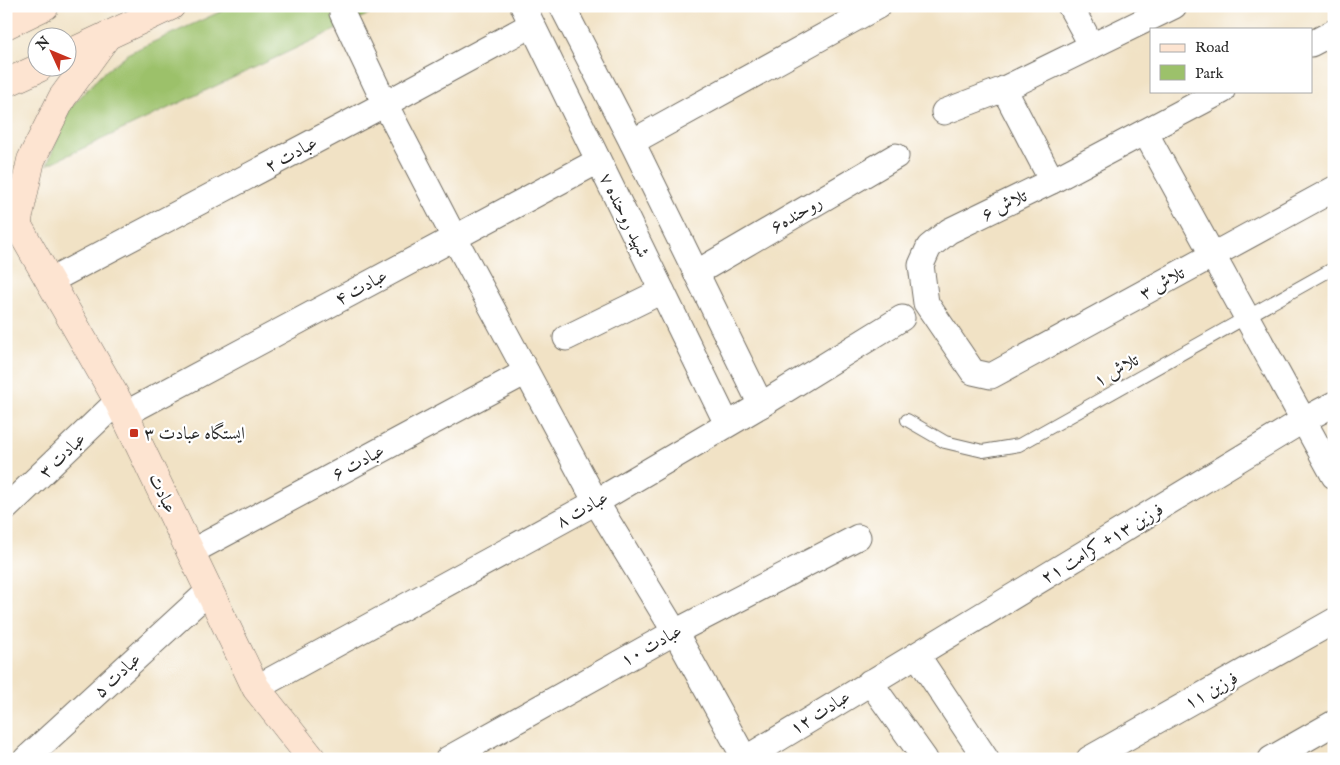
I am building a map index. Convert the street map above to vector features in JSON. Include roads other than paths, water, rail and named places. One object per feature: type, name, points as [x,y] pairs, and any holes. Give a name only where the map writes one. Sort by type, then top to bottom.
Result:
[{"type":"street","points":[[6,25],[45,6]]},
{"type":"street","points":[[78,49],[171,6]]},
{"type":"street","points":[[562,6],[632,142],[761,405]]},
{"type":"street","points":[[632,142],[878,6]]},
{"type":"street","points":[[1070,6],[1092,46]]},
{"type":"street","points":[[944,112],[1004,89],[1174,6]]},
{"type":"street","points":[[342,13],[384,104],[596,502],[675,632],[745,759]]},
{"type":"street","name":"عبادت ۲","points":[[50,281],[384,104],[527,16]]},
{"type":"street","name":"شهید روحنده ۷","points":[[527,16],[727,424]]},
{"type":"street","points":[[1312,43],[1334,32]]},
{"type":"street","points":[[10,224],[31,160],[62,98],[108,35]]},
{"type":"street","points":[[6,83],[28,73]]},
{"type":"street","points":[[1004,89],[1052,181]]},
{"type":"street","name":"تلاش ۶","points":[[991,376],[973,372],[926,303],[921,265],[929,247],[950,231],[1052,181],[1220,92]]},
{"type":"street","points":[[1145,132],[1214,254],[1302,421],[1334,476]]},
{"type":"street","name":"روحنده۶","points":[[696,273],[896,156]]},
{"type":"street","name":"عبادت ۴","points":[[122,408],[598,161]]},
{"type":"street","name":"تلاش ۳","points":[[991,376],[1334,189]]},
{"type":"street","name":"عبادت","points":[[10,224],[50,281],[122,408],[256,688],[309,758]]},
{"type":"street","points":[[566,338],[662,291]]},
{"type":"street","name":"عبادت ۸","points":[[256,688],[596,502],[761,405],[902,318]]},
{"type":"street","name":"عبادت ۶","points":[[190,552],[526,372]]},
{"type":"street","name":"فرزین ۱۳+ کرامت ۲۱","points":[[870,682],[1302,421],[1334,404]]},
{"type":"street","name":"عبادت ۳","points":[[6,508],[122,408]]},
{"type":"street","name":"عبادت ۱۰","points":[[448,759],[675,632],[858,537]]},
{"type":"street","name":"عبادت ۵","points":[[26,759],[208,590]]},
{"type":"street","name":"فرزین ۱۱","points":[[1089,759],[1334,621]]},
{"type":"street","points":[[917,655],[986,759]]},
{"type":"street","points":[[870,682],[925,759]]},
{"type":"street","name":"عبادت ۱۲","points":[[745,759],[870,682]]},
{"type":"street","points":[[1271,759],[1334,722]]},
{"type":"lane","name":"تلاش ۱","points":[[907,420],[945,442],[983,451],[1019,445],[1334,268]]},
{"type":"place","name":"ایستگاه عبادت ۳","points":[[134,433]]}]
